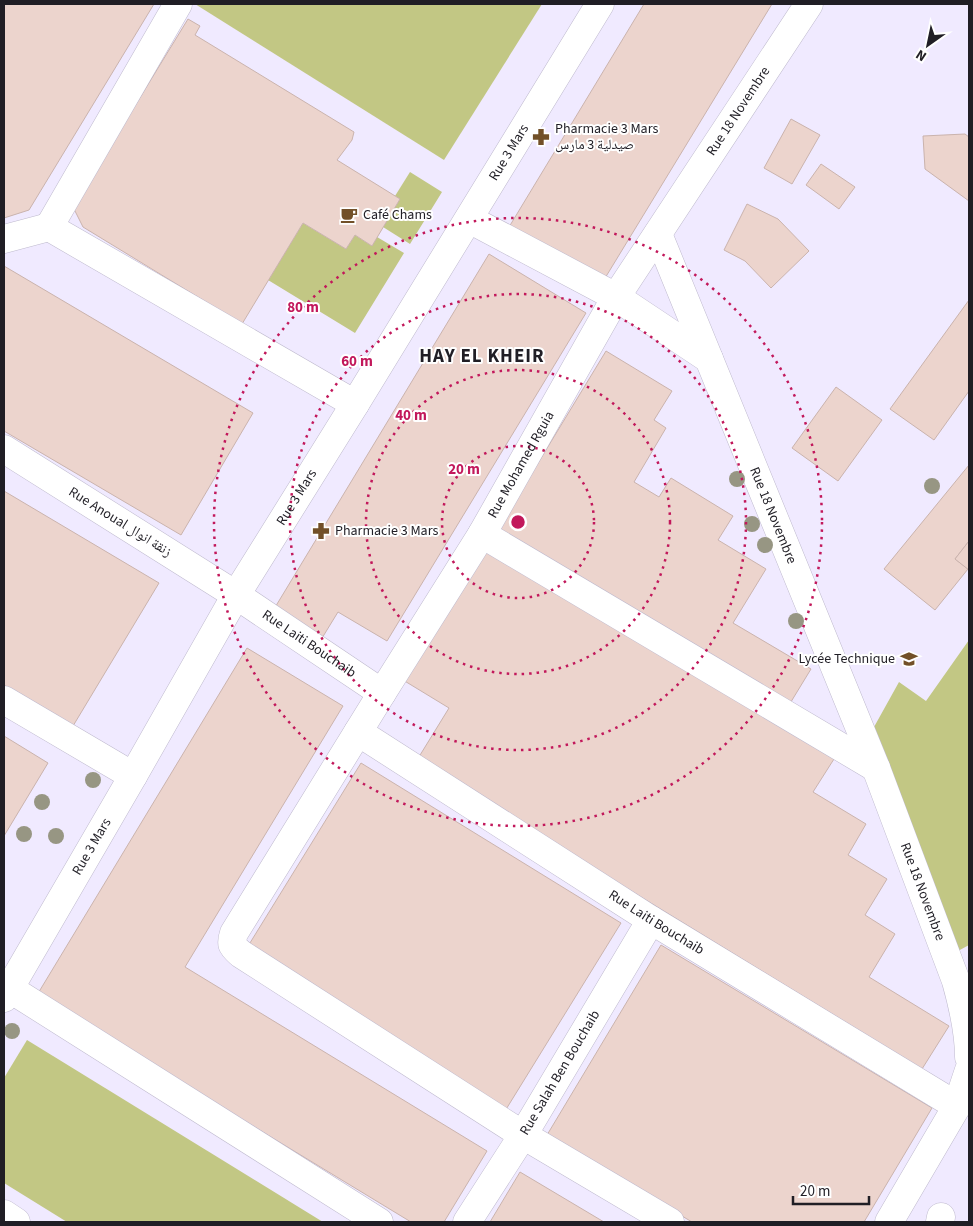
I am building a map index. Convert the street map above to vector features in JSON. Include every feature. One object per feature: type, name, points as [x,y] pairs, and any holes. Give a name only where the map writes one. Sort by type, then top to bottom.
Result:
[{"type":"street","points":[[4,239],[49,226],[178,4]]},
{"type":"street","name":"Rue 3 Mars","points":[[6,991],[133,776],[236,595],[600,4]]},
{"type":"street","name":"Rue 18 Novembre","points":[[808,4],[658,234],[876,768],[956,981],[964,1011],[969,1057]]},
{"type":"street","points":[[468,219],[616,297],[709,359]]},
{"type":"street","points":[[49,226],[355,404]]},
{"type":"street","name":"Rue Mohamed Rguia","points":[[523,1135],[257,965],[233,947],[231,940],[482,534],[616,297],[658,234]]},
{"type":"street","name":"Rue Anoual زنقة انوال","points":[[4,449],[236,595]]},
{"type":"street","points":[[482,534],[876,768]]},
{"type":"street","name":"Rue Laiti Bouchaib","points":[[236,595],[382,693]]},
{"type":"street","points":[[4,700],[133,776]]},
{"type":"street","name":"Rue Laiti Bouchaib","points":[[358,732],[651,920],[957,1106]]},
{"type":"street","name":"Rue Salah Ben Bouchaib","points":[[467,1222],[523,1135],[651,920]]},
{"type":"street","points":[[6,991],[379,1222]]},
{"type":"street","points":[[889,1222],[957,1106],[969,1070]]},
{"type":"street","points":[[523,1135],[670,1222]]},
{"type":"street","points":[[4,1214],[16,1222]]},
{"type":"green space","points":[[195,4],[542,4],[444,160]]},
{"type":"green space","points":[[410,172],[442,192],[410,244],[383,227],[400,199],[395,196]]},
{"type":"green space","points":[[303,223],[346,249],[355,235],[372,246],[377,237],[404,253],[355,333],[268,280]]},
{"type":"green space","points":[[969,640],[969,945],[958,951],[874,727],[899,682],[926,701]]},
{"type":"green space","points":[[27,1040],[323,1222],[67,1222],[4,1183],[4,1078]]},
{"type":"building","points":[[4,4],[154,4],[29,210],[4,218]]},
{"type":"building","points":[[644,4],[772,4],[599,288],[506,232]]},
{"type":"building","points":[[188,19],[200,26],[195,35],[354,132],[352,140],[337,160],[400,199],[372,246],[355,235],[346,249],[303,223],[242,324],[83,227],[73,207]]},
{"type":"building","points":[[791,119],[820,135],[792,184],[764,168]]},
{"type":"building","points":[[965,134],[969,137],[969,201],[925,169],[923,136]]},
{"type":"building","points":[[821,164],[855,187],[839,209],[806,185]]},
{"type":"building","points":[[747,204],[778,219],[809,251],[771,288],[745,261],[724,250]]},
{"type":"building","points":[[489,254],[586,313],[387,641],[338,612],[319,643],[271,614]]},
{"type":"building","points":[[4,266],[253,413],[181,535],[4,431]]},
{"type":"building","points":[[969,300],[969,391],[934,440],[890,409]]},
{"type":"building","points":[[606,351],[672,391],[654,420],[666,428],[634,482],[659,497],[671,478],[733,516],[718,540],[766,569],[733,623],[811,669],[786,710],[495,534]]},
{"type":"building","points":[[836,387],[882,420],[838,481],[792,448]]},
{"type":"building","points":[[969,465],[969,541],[955,559],[968,569],[935,610],[884,569]]},
{"type":"building","points":[[4,491],[159,583],[73,726],[4,685]]},
{"type":"building","points":[[969,541],[969,570],[955,559]]},
{"type":"building","points":[[485,546],[834,759],[813,792],[866,824],[848,855],[887,879],[865,915],[895,934],[869,977],[949,1026],[922,1069],[417,760],[449,708],[403,680]]},
{"type":"building","points":[[247,648],[343,706],[185,967],[487,1151],[444,1222],[411,1222],[37,995]]},
{"type":"building","points":[[4,736],[48,763],[4,836]]},
{"type":"building","points":[[361,763],[621,923],[505,1111],[245,951]]},
{"type":"building","points":[[661,945],[932,1108],[864,1222],[692,1222],[547,1135]]},
{"type":"building","points":[[520,1172],[604,1222],[490,1222]]},
{"type":"place","name":"Pharmacie 3 Mars صيدلية 3 مارس","points":[[541,137]]},
{"type":"place","name":"Café Chams","points":[[349,215]]},
{"type":"place","name":"Pharmacie 3 Mars","points":[[321,531]]},
{"type":"place","name":"Lycée Technique","points":[[909,659]]},
{"type":"district","name":"HAY EL KHEIR","points":[[482,356]]}]
